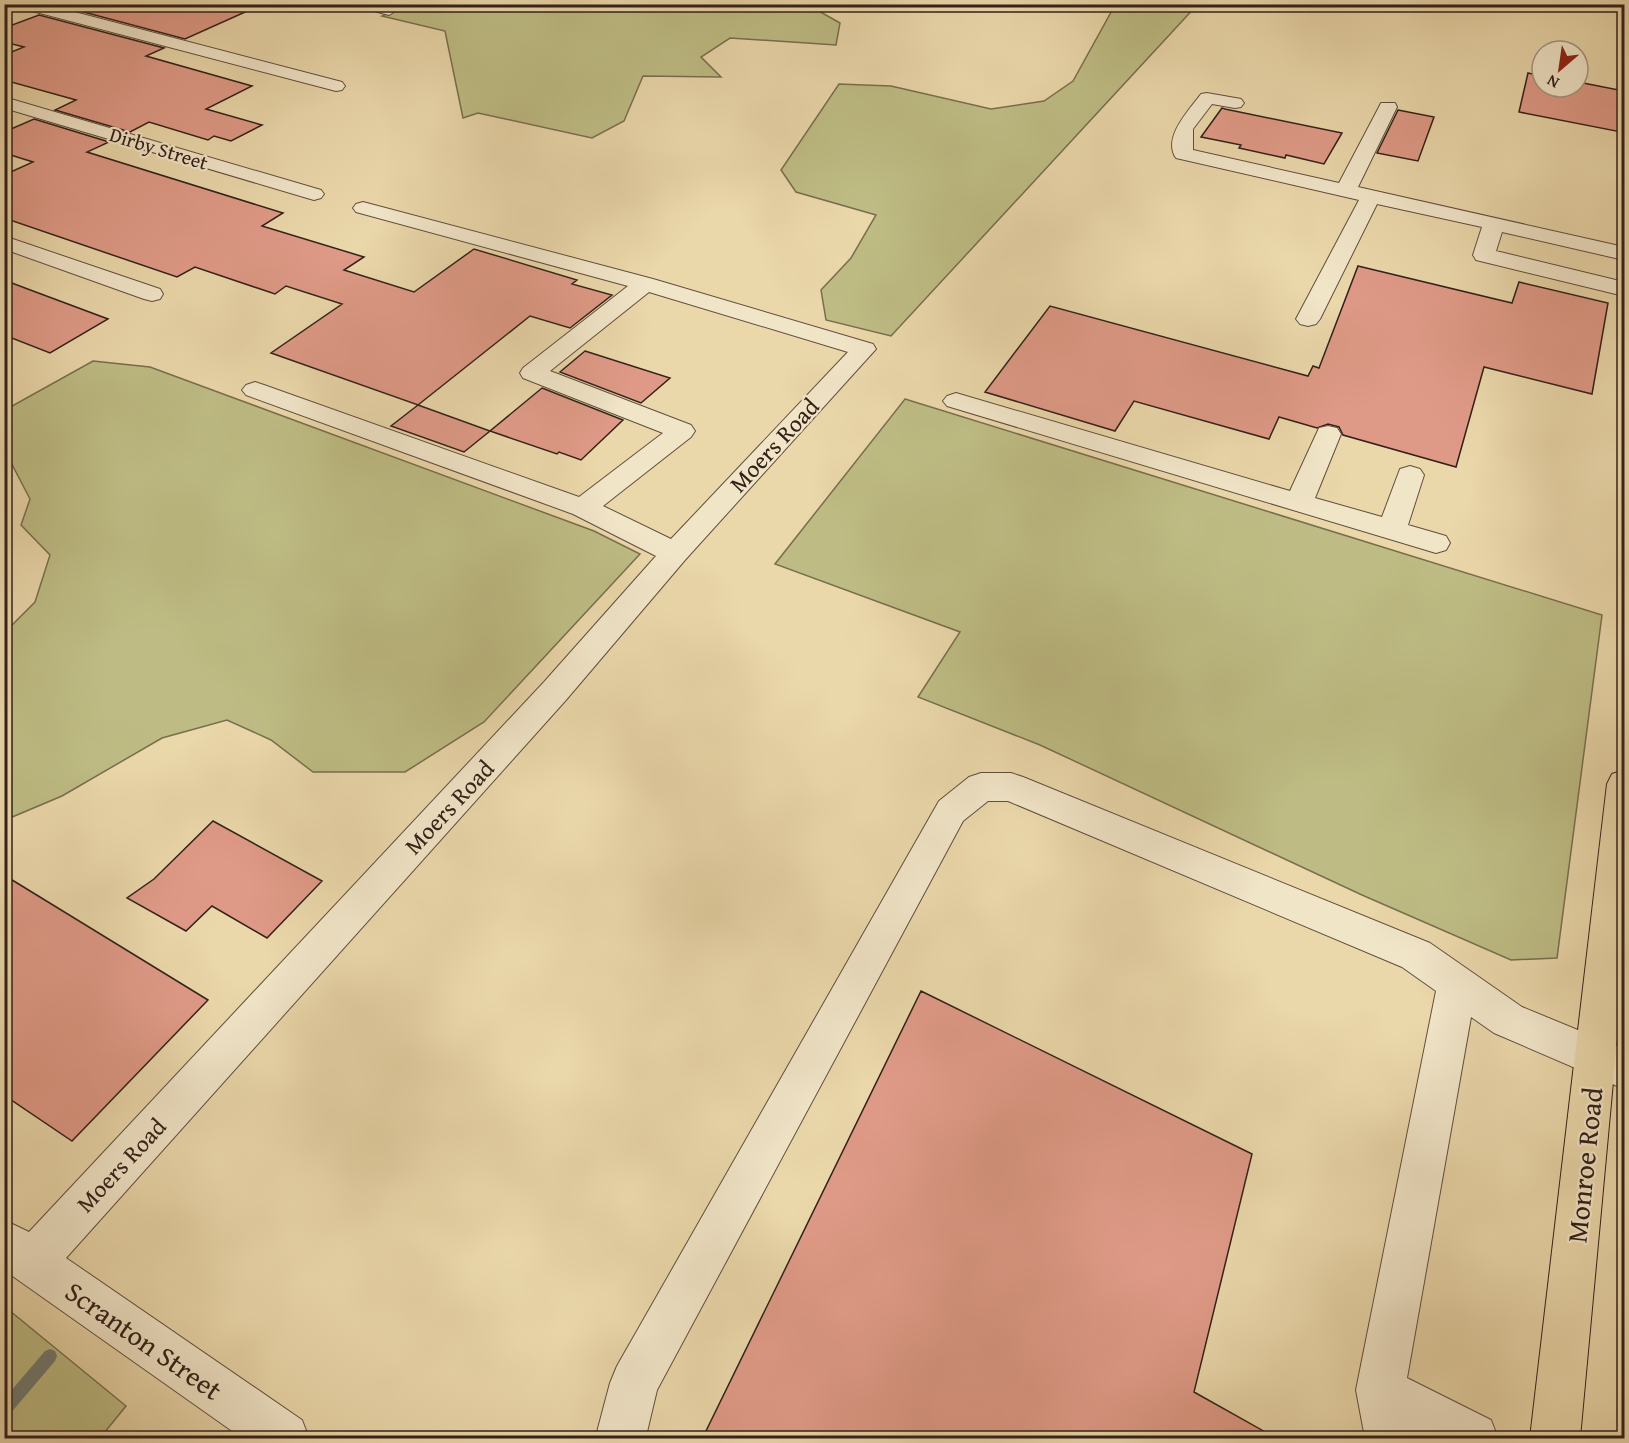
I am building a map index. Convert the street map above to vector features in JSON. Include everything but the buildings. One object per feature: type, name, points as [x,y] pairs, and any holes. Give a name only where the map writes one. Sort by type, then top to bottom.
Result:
[{"type":"main road","name":"Monroe Road","points":[[1555,1438],[1610,1063],[1624,784]]},
{"type":"street","points":[[23,4],[336,86]]},
{"type":"street","points":[[365,4],[389,10]]},
{"type":"street","points":[[1235,103],[1207,98],[1184,129],[1183,154],[1624,253]]},
{"type":"street","name":"Dirby Street","points":[[4,102],[314,194]]},
{"type":"street","points":[[1346,190],[1388,107]]},
{"type":"street","points":[[1308,320],[1371,196]]},
{"type":"street","points":[[363,208],[774,321],[786,304],[711,281]]},
{"type":"street","points":[[1494,224],[1484,255],[1624,289]]},
{"type":"street","points":[[4,242],[152,294]]},
{"type":"street","points":[[604,273],[625,255]]},
{"type":"street","points":[[583,508],[682,431],[532,373],[645,284]]},
{"type":"street","name":"Moers Road","points":[[18,1252],[555,691],[675,553],[864,349],[774,321]]},
{"type":"street","points":[[255,390],[583,508],[675,553]]},
{"type":"street","points":[[956,401],[1436,543]]},
{"type":"street","points":[[1299,502],[1328,434]]},
{"type":"street","points":[[1392,530],[1410,475]]},
{"type":"street","points":[[623,1438],[622,1432],[634,1383],[951,810],[981,787],[1011,788],[1416,955],[1508,1020],[1610,1063]]},
{"type":"street","points":[[1390,1438],[1380,1390],[1457,984]]},
{"type":"street","name":"Scranton Street","points":[[18,1252],[284,1438]]},
{"type":"street","points":[[1380,1390],[1473,1438]]},
{"type":"shaded area","points":[[390,4],[748,4],[817,10],[840,23],[836,45],[730,38],[701,57],[721,77],[643,76],[624,121],[592,138],[478,113],[463,118],[445,31],[382,16],[400,8]]},
{"type":"shaded area","points":[[1115,5],[1197,5],[891,336],[826,320],[821,290],[851,258],[876,215],[796,192],[781,170],[839,84],[891,86],[991,109],[1044,101],[1073,81]]},
{"type":"shaded area","points":[[93,361],[150,367],[594,531],[640,554],[484,722],[405,772],[313,772],[271,740],[227,720],[162,738],[62,796],[5,820],[5,632],[35,602],[50,555],[21,525],[30,499],[5,451],[5,410]]},
{"type":"shaded area","points":[[905,399],[1602,615],[1557,958],[1511,960],[1362,895],[1040,745],[918,697],[960,632],[775,564]]},
{"type":"shaded area","points":[[4,1306],[126,1406],[100,1438],[5,1438]]},
{"type":"waterway","points":[[4,1410],[50,1356]]}]
